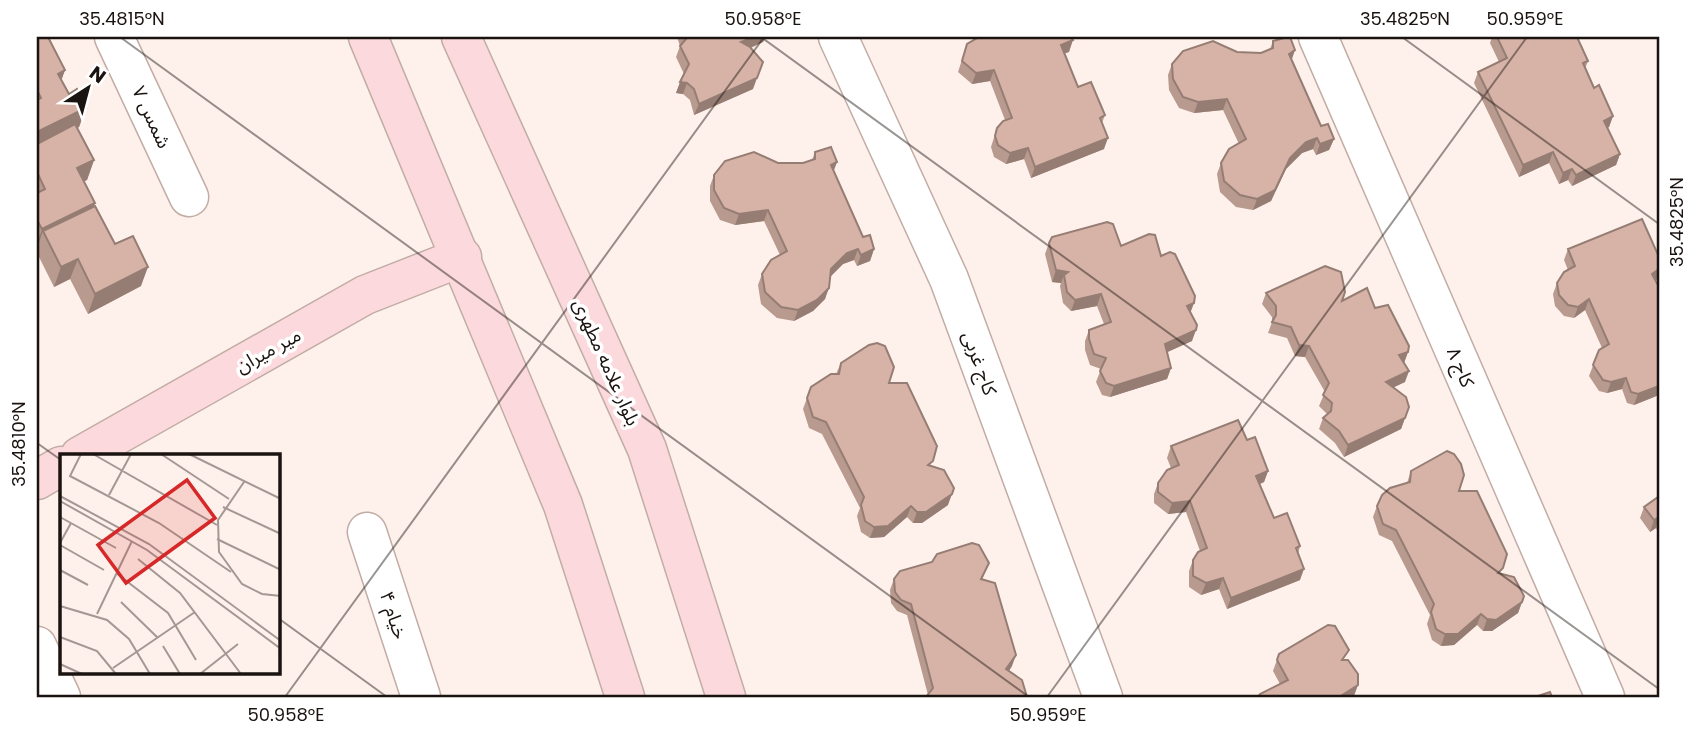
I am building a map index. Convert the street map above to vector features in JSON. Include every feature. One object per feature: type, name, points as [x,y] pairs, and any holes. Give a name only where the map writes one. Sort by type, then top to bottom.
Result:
[{"type":"main road","points":[[368,37],[462,257],[563,505],[625,697]]},
{"type":"main road","name":"بلوار علامه مطهری","points":[[461,37],[647,449],[726,697]]},
{"type":"main road","name":"میر میران","points":[[84,454],[365,296],[462,257]]},
{"type":"main road","points":[[37,480],[60,467]]},
{"type":"street","name":"شمس ۷","points":[[114,37],[189,197]]},
{"type":"street","name":"کاج غربی","points":[[838,37],[949,279],[1103,697]]},
{"type":"street","name":"کاج ۸","points":[[1318,37],[1605,697]]},
{"type":"street","name":"خیام ۴","points":[[368,532],[421,697]]},
{"type":"street","points":[[37,646],[61,697]]},
{"type":"building","points":[[37,37],[48,37],[65,70],[58,74],[69,94],[77,89],[86,108],[37,132],[37,100],[41,98],[37,90]]},
{"type":"building","points":[[685,37],[754,37],[741,42],[750,47],[763,62],[757,78],[699,104],[694,89],[687,83],[680,82],[689,64],[680,46]]},
{"type":"building","points":[[979,37],[1071,37],[1073,40],[1061,45],[1078,87],[1091,82],[1105,115],[1100,118],[1108,138],[1035,167],[1028,148],[1010,153],[998,145],[995,136],[997,128],[1003,121],[1012,118],[994,70],[976,73],[962,61],[967,44]]},
{"type":"building","points":[[1290,37],[1295,50],[1289,54],[1321,126],[1328,124],[1334,139],[1320,144],[1317,138],[1306,142],[1290,158],[1275,190],[1257,199],[1240,195],[1224,181],[1221,163],[1229,149],[1246,139],[1227,99],[1198,102],[1183,97],[1173,79],[1172,64],[1183,51],[1213,41],[1237,52],[1261,53],[1273,48],[1273,41]]},
{"type":"building","points":[[1497,37],[1577,37],[1588,61],[1583,63],[1594,88],[1599,85],[1613,116],[1604,121],[1620,154],[1576,175],[1572,169],[1563,173],[1553,152],[1523,165],[1478,72],[1507,58]]},
{"type":"building","points":[[75,124],[94,160],[77,168],[95,203],[42,229],[37,220],[37,193],[45,189],[37,172],[37,144]]},
{"type":"building","points":[[831,147],[837,162],[831,165],[863,237],[870,235],[874,249],[861,255],[858,249],[847,253],[831,269],[829,288],[817,300],[798,310],[781,307],[765,292],[762,274],[771,260],[787,251],[768,210],[739,214],[724,208],[714,190],[714,175],[725,161],[754,152],[778,163],[803,163],[815,159],[815,152]]},
{"type":"building","points":[[95,206],[115,244],[133,236],[148,267],[95,294],[78,259],[61,267],[43,231]]},
{"type":"building","points":[[1642,219],[1659,257],[1659,269],[1652,274],[1659,287],[1659,386],[1638,394],[1631,392],[1626,378],[1611,382],[1603,380],[1593,365],[1599,350],[1609,344],[1589,299],[1578,307],[1568,305],[1559,295],[1557,283],[1564,272],[1575,266],[1568,249]]},
{"type":"building","points":[[1107,222],[1113,224],[1121,246],[1149,234],[1155,235],[1161,256],[1170,252],[1175,254],[1195,296],[1194,303],[1187,306],[1197,325],[1196,330],[1165,344],[1171,368],[1114,386],[1106,383],[1100,371],[1106,358],[1094,354],[1089,339],[1089,330],[1111,322],[1101,294],[1075,300],[1067,292],[1064,275],[1068,272],[1056,270],[1049,243],[1052,237]]},
{"type":"building","points":[[1325,266],[1341,272],[1345,292],[1342,301],[1367,288],[1375,308],[1388,305],[1409,346],[1408,352],[1399,355],[1409,371],[1386,382],[1406,397],[1409,407],[1405,418],[1348,445],[1339,431],[1323,418],[1331,411],[1332,403],[1323,395],[1329,383],[1309,346],[1299,345],[1291,327],[1272,322],[1276,315],[1276,306],[1266,293]]},
{"type":"building","points":[[877,343],[885,346],[894,367],[889,383],[907,383],[937,446],[933,461],[928,465],[944,470],[954,488],[952,494],[926,512],[917,512],[911,506],[888,526],[874,527],[865,521],[861,505],[864,497],[826,422],[813,417],[807,398],[811,387],[831,374],[839,374],[841,363],[869,345]]},
{"type":"building","points":[[1238,420],[1247,440],[1255,437],[1268,471],[1256,476],[1274,518],[1287,513],[1300,546],[1296,548],[1304,569],[1231,598],[1223,578],[1206,583],[1193,576],[1193,560],[1198,552],[1207,548],[1190,501],[1172,503],[1158,492],[1158,483],[1167,470],[1179,465],[1171,446]]},
{"type":"building","points":[[1447,451],[1454,454],[1461,464],[1464,475],[1459,491],[1477,491],[1507,554],[1503,568],[1498,573],[1514,577],[1524,596],[1522,602],[1496,620],[1487,619],[1481,614],[1458,634],[1445,634],[1436,629],[1431,612],[1434,604],[1396,530],[1383,524],[1377,506],[1382,495],[1390,488],[1410,482],[1411,471]]},
{"type":"building","points":[[1658,497],[1659,517],[1654,520],[1644,507]]},
{"type":"building","points":[[972,543],[979,545],[989,563],[981,579],[995,583],[1016,655],[1006,669],[1022,680],[1027,697],[926,697],[933,688],[911,604],[901,600],[895,592],[894,579],[900,571],[932,562],[937,554]]},
{"type":"building","points":[[1328,625],[1335,626],[1349,650],[1342,660],[1348,660],[1358,674],[1358,685],[1339,697],[1258,697],[1288,680],[1277,660],[1279,654]]},
{"type":"building","points":[[1550,692],[1552,697],[1535,697]]}]
